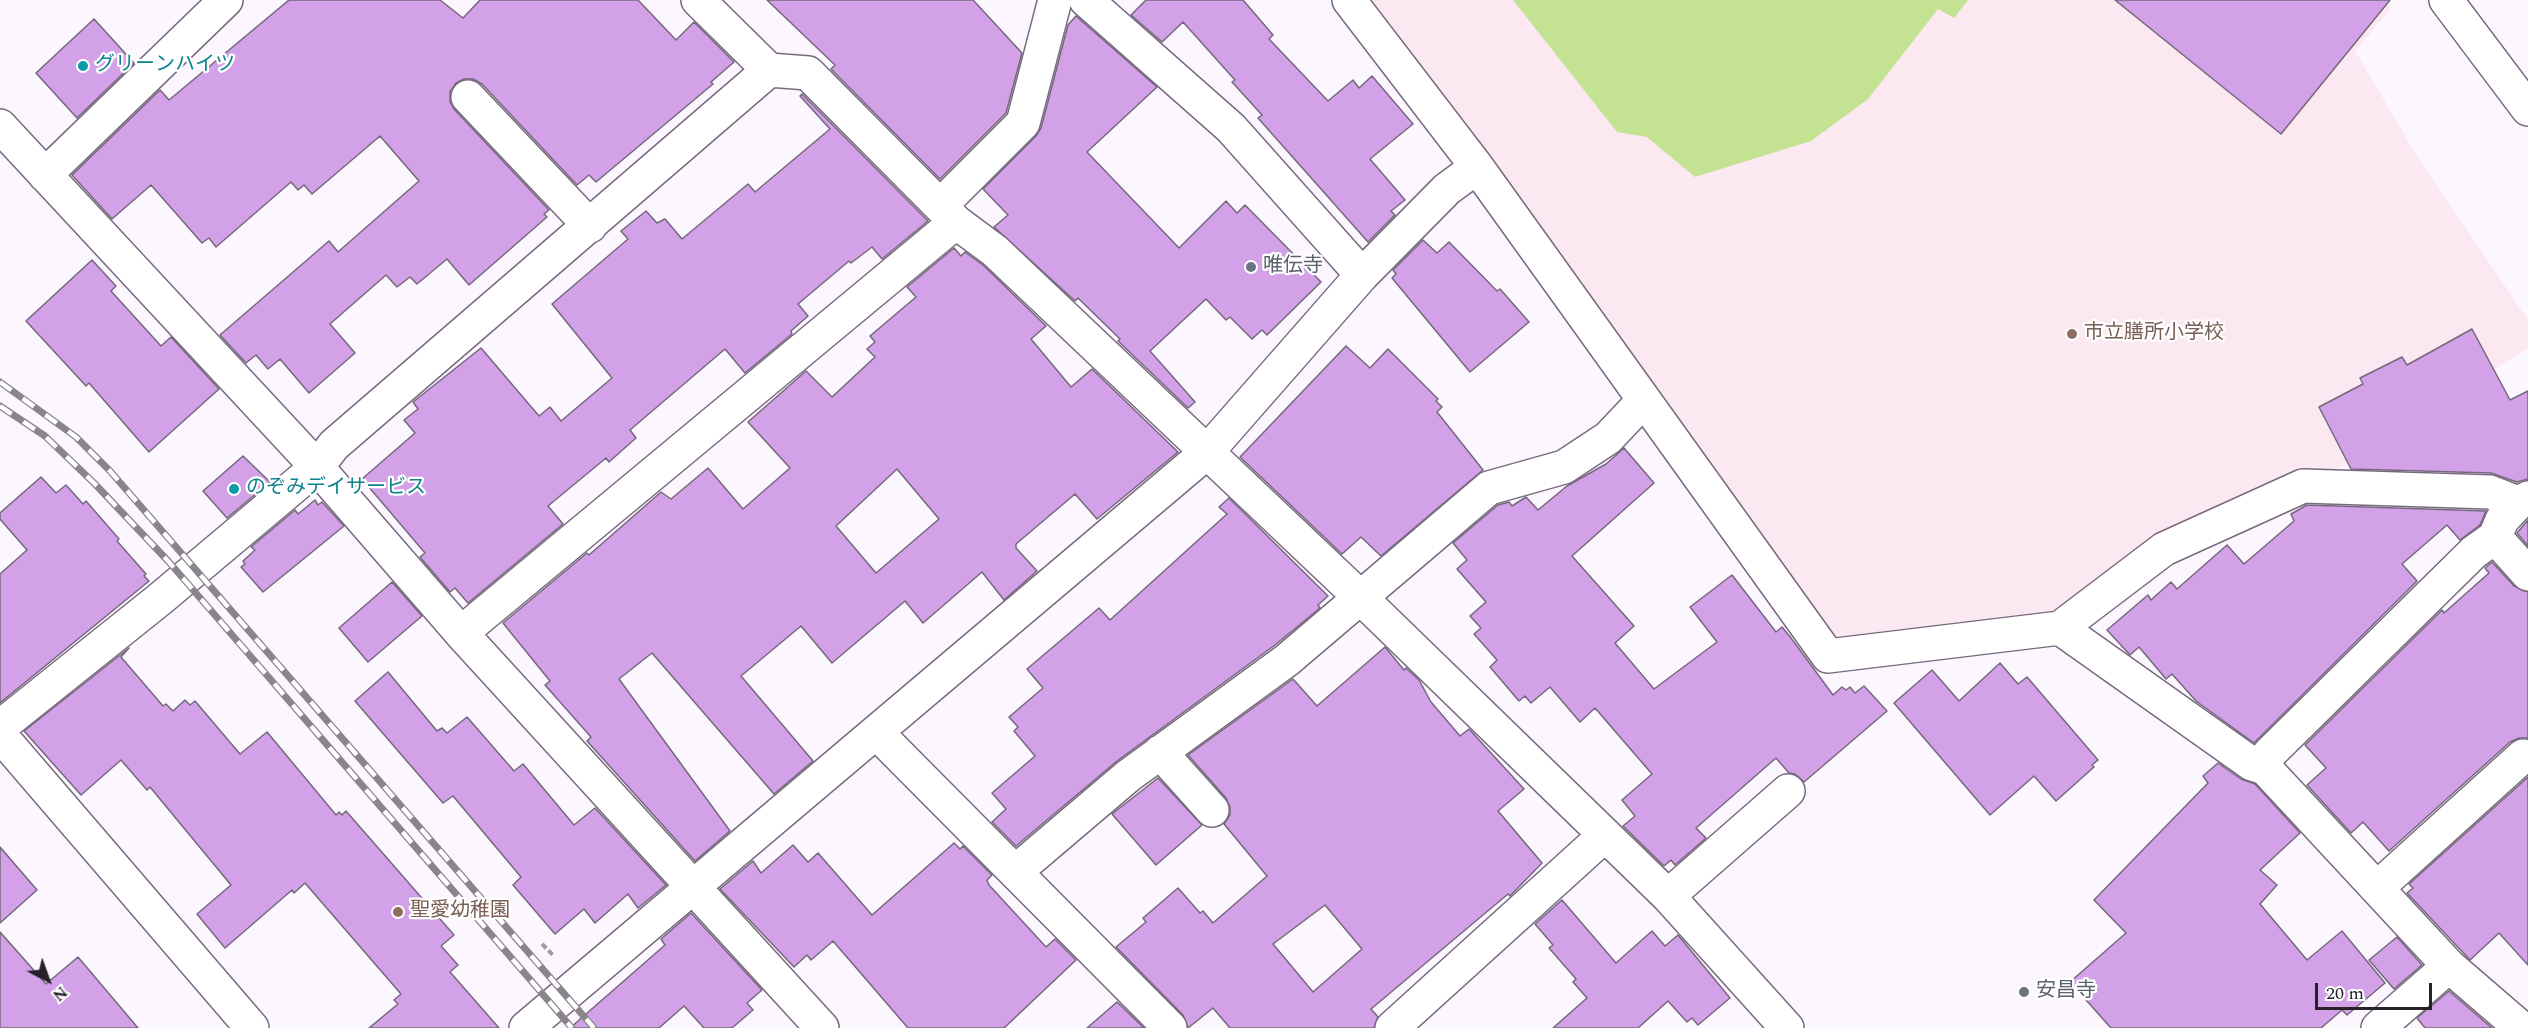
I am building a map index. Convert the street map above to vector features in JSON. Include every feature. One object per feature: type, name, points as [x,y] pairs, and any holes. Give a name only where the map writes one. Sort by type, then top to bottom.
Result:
[{"type":"street","points":[[45,175],[226,0]]},
{"type":"street","points":[[699,0],[769,70],[808,73],[948,214],[995,251],[1361,598],[1668,896],[1787,1028]]},
{"type":"street","points":[[461,633],[948,214],[1023,123],[1055,0]]},
{"type":"street","points":[[1086,0],[1231,128],[1362,275]]},
{"type":"street","points":[[1349,0],[1477,167],[1828,656],[2060,628],[2164,549],[2303,486],[2490,492],[2523,501]]},
{"type":"street","points":[[2446,0],[2528,109]]},
{"type":"street","points":[[0,727],[160,599],[317,467],[334,445],[769,70]]},
{"type":"street","points":[[468,97],[590,226]]},
{"type":"street","points":[[0,126],[317,467],[461,633],[822,1028]]},
{"type":"street","points":[[526,1028],[1206,453],[1362,275],[1447,189],[1477,167]]},
{"type":"street","points":[[1015,872],[1160,752],[1287,660],[1489,488],[1564,466],[1608,438],[1643,401]]},
{"type":"street","points":[[2265,768],[2269,754],[2474,552],[2495,537],[2502,520],[2523,501]]},
{"type":"street","points":[[2495,537],[2528,574]]},
{"type":"street","points":[[2060,628],[2252,764],[2265,768],[2449,966],[2522,1022]]},
{"type":"street","points":[[877,733],[1170,1028]]},
{"type":"street","points":[[0,735],[252,1028]]},
{"type":"street","points":[[1160,752],[1212,810]]},
{"type":"street","points":[[2377,888],[2523,756]]},
{"type":"street","points":[[1668,896],[1788,791]]},
{"type":"street","points":[[1392,1028],[1605,835]]},
{"type":"street","points":[[2378,1028],[2449,966]]},
{"type":"shaded area","name":"市立膳所小学校","points":[[1369,0],[2380,0],[2391,9],[2355,51],[2419,159],[2528,320],[2528,348],[2326,475],[2320,469],[2157,537],[2056,612],[1856,643],[1826,633],[1507,179]]},
{"type":"green space","points":[[1513,0],[1968,0],[1954,18],[1938,9],[1868,99],[1811,141],[1695,177],[1647,137],[1617,132]]},
{"type":"building","points":[[289,0],[440,0],[463,18],[480,0],[638,0],[676,40],[694,22],[734,62],[711,82],[713,84],[596,182],[589,175],[577,185],[482,84],[473,79],[464,79],[456,83],[450,92],[450,102],[454,109],[549,210],[544,214],[547,217],[469,285],[447,259],[417,284],[410,277],[397,287],[386,275],[330,324],[355,353],[309,393],[280,359],[268,369],[256,355],[246,363],[220,335],[329,241],[338,252],[419,181],[380,136],[312,194],[304,185],[298,190],[291,182],[216,247],[209,238],[202,243],[151,185],[112,219],[72,175],[160,90],[169,100]]},
{"type":"building","points":[[767,0],[973,0],[1022,53],[1006,113],[940,179],[831,69],[835,65]]},
{"type":"building","points":[[1146,0],[1243,0],[1273,35],[1269,39],[1328,101],[1353,80],[1359,88],[1372,76],[1413,124],[1370,159],[1405,200],[1391,211],[1395,215],[1368,242],[1258,118],[1262,115],[1232,82],[1235,80],[1183,22],[1162,42],[1131,15]]},
{"type":"building","points":[[2115,0],[2390,0],[2281,134]]},
{"type":"building","points":[[1076,16],[1157,87],[1087,152],[1179,248],[1226,201],[1237,213],[1245,205],[1321,282],[1267,335],[1262,330],[1252,339],[1230,317],[1226,320],[1206,299],[1150,351],[1195,402],[1188,408],[1118,341],[1120,339],[1078,298],[1075,301],[994,227],[1008,215],[983,189],[1036,136],[1041,128],[1068,25]]},
{"type":"building","name":"グリーンハイツ","points":[[94,19],[134,63],[77,118],[36,73]]},
{"type":"building","points":[[802,94],[928,221],[882,259],[872,247],[851,263],[849,261],[798,304],[808,316],[791,331],[792,334],[745,373],[725,349],[630,430],[636,438],[609,462],[606,458],[548,506],[563,524],[468,603],[455,588],[450,592],[420,557],[425,553],[362,479],[415,433],[404,420],[418,409],[413,402],[481,348],[539,416],[550,407],[561,421],[612,378],[552,304],[628,239],[621,231],[646,211],[657,223],[665,219],[682,239],[748,184],[755,192],[830,129],[800,96]]},
{"type":"building","points":[[1423,240],[1437,253],[1449,242],[1497,291],[1500,289],[1529,322],[1470,372],[1392,278],[1396,274],[1393,270]]},
{"type":"building","points":[[954,248],[961,256],[965,252],[983,265],[1046,326],[1031,339],[1071,387],[1092,369],[1178,452],[1097,519],[1075,494],[1016,544],[1016,548],[1037,571],[1004,600],[982,572],[923,623],[905,601],[832,663],[801,626],[741,676],[813,761],[774,794],[652,653],[619,679],[730,831],[695,861],[587,741],[591,737],[545,685],[550,681],[503,623],[587,553],[589,555],[661,492],[671,499],[708,468],[743,509],[790,468],[748,422],[806,371],[832,397],[875,357],[867,349],[875,342],[870,336],[916,297],[907,287]],"holes":[[[897,469],[939,519],[876,573],[836,526]]]},
{"type":"building","points":[[92,260],[116,286],[111,291],[161,346],[171,337],[219,389],[149,452],[89,383],[86,386],[26,321]]},
{"type":"building","points":[[2472,329],[2510,400],[2528,391],[2528,479],[2517,482],[2491,473],[2351,469],[2319,407],[2363,384],[2360,378],[2402,357],[2407,365]]},
{"type":"building","points":[[1346,346],[1370,368],[1388,349],[1438,399],[1436,401],[1442,407],[1437,412],[1483,470],[1381,556],[1361,537],[1342,554],[1240,457]]},
{"type":"building","points":[[1624,448],[1654,483],[1572,556],[1634,626],[1615,643],[1654,689],[1717,642],[1690,607],[1732,575],[1776,632],[1782,627],[1833,695],[1842,687],[1846,690],[1850,687],[1855,693],[1864,686],[1887,711],[1804,782],[1795,774],[1789,773],[1776,758],[1696,828],[1706,838],[1675,865],[1671,860],[1664,866],[1623,826],[1635,816],[1622,800],[1652,774],[1595,708],[1580,722],[1550,687],[1531,703],[1525,696],[1519,701],[1490,667],[1497,660],[1474,634],[1481,628],[1470,616],[1486,602],[1457,569],[1467,560],[1453,543],[1498,505],[1509,502],[1512,506],[1526,497],[1538,510],[1567,486],[1606,464]]},
{"type":"building","name":"のぞみデイサービス","points":[[243,456],[270,482],[227,518],[203,491]]},
{"type":"building","points":[[41,477],[56,493],[66,485],[83,504],[86,501],[119,539],[117,541],[146,574],[144,576],[149,581],[0,703],[0,574],[27,550],[0,519],[0,513]]},
{"type":"building","points":[[1229,498],[1328,596],[1318,605],[1320,608],[1275,645],[1117,761],[1016,846],[992,822],[1006,809],[992,793],[1035,756],[1014,731],[1018,727],[1009,717],[1043,688],[1027,669],[1099,608],[1110,620],[1227,514],[1219,507]]},
{"type":"building","points":[[315,500],[318,505],[322,502],[344,526],[263,592],[241,567],[245,564],[243,561],[255,550],[251,547],[295,510],[298,514]]},
{"type":"building","points":[[2307,505],[2486,511],[2480,525],[2460,540],[2447,525],[2402,564],[2417,581],[2254,743],[2196,701],[2172,674],[2166,679],[2139,647],[2130,655],[2107,630],[2148,595],[2151,600],[2171,582],[2177,589],[2227,545],[2244,564],[2294,521],[2291,514]]},
{"type":"building","points":[[2528,520],[2528,546],[2517,533]]},
{"type":"building","points":[[2492,562],[2514,586],[2528,592],[2528,738],[2519,738],[2510,742],[2389,851],[2363,822],[2351,833],[2307,785],[2326,768],[2305,745],[2442,610],[2444,613],[2489,573],[2485,568]]},
{"type":"building","points":[[392,582],[422,616],[368,662],[339,628]]},
{"type":"building","points":[[1385,647],[1404,670],[1406,668],[1419,680],[1431,702],[1460,736],[1469,729],[1524,789],[1498,811],[1542,863],[1510,896],[1508,894],[1371,1009],[1378,1017],[1374,1028],[1230,1028],[1213,1008],[1188,1028],[1183,1015],[1116,947],[1146,922],[1143,918],[1178,888],[1200,913],[1203,911],[1213,923],[1267,876],[1224,824],[1230,815],[1230,807],[1226,798],[1188,755],[1293,679],[1317,706]],"holes":[[[1325,905],[1362,949],[1313,992],[1273,944]]]},
{"type":"building","points":[[129,648],[121,657],[163,706],[166,704],[173,711],[185,700],[190,705],[195,701],[240,754],[267,732],[336,815],[339,812],[342,815],[346,811],[454,935],[441,946],[458,965],[450,972],[499,1028],[369,1028],[398,1004],[394,1000],[401,994],[305,883],[294,893],[292,890],[225,948],[197,914],[231,885],[150,787],[147,790],[121,760],[81,795],[24,731]]},
{"type":"building","points":[[2000,663],[2018,684],[2027,677],[2098,760],[2092,765],[2094,767],[2056,801],[2034,776],[1990,815],[1894,703],[1932,670],[1959,701]]},
{"type":"building","points":[[388,672],[437,731],[442,728],[447,733],[467,717],[514,771],[523,764],[574,825],[595,808],[666,885],[638,908],[628,894],[595,923],[584,909],[555,934],[513,885],[521,877],[453,796],[443,803],[355,701]]},
{"type":"building","points":[[2218,763],[2241,779],[2255,784],[2300,833],[2260,870],[2277,885],[2260,904],[2307,960],[2342,931],[2385,983],[2347,1015],[2342,1010],[2321,1028],[2111,1028],[2070,982],[2126,933],[2094,900],[2208,783],[2203,776]]},
{"type":"building","points":[[2528,777],[2528,965],[2499,933],[2470,960],[2407,893],[2413,888],[2409,884]]},
{"type":"building","points":[[1158,778],[1202,825],[1156,865],[1112,814]]},
{"type":"building","points":[[954,843],[960,849],[963,846],[992,875],[987,880],[989,885],[1046,947],[1055,939],[1076,960],[1004,1028],[908,1028],[833,941],[811,960],[807,955],[794,967],[720,889],[753,861],[761,873],[793,845],[808,862],[818,853],[872,915]]},
{"type":"building","points":[[0,847],[37,890],[0,923]]},
{"type":"building","points":[[1562,900],[1616,963],[1652,931],[1665,946],[1678,935],[1730,998],[1698,1025],[1692,1018],[1687,1022],[1668,1001],[1638,1028],[1553,1028],[1587,998],[1573,982],[1576,979],[1549,948],[1553,945],[1535,924]]},
{"type":"building","points":[[691,913],[762,990],[747,1003],[753,1010],[732,1028],[704,1028],[684,1006],[659,1028],[570,1028],[665,945],[661,939]]},
{"type":"building","points":[[0,932],[46,984],[78,957],[138,1028],[0,1028]]},
{"type":"building","points":[[2397,937],[2422,965],[2394,989],[2369,960]]},
{"type":"building","points":[[2449,991],[2492,1028],[2425,1028],[2417,1018]]},
{"type":"building","points":[[1117,1002],[1144,1028],[1087,1028]]},
{"type":"railway","points":[[0,382],[76,437],[110,471],[594,1028]]},
{"type":"railway","points":[[0,406],[45,436],[94,483],[169,562],[572,1028]]},
{"type":"place","name":"グリーンハイツ","points":[[83,66]]},
{"type":"place","name":"唯伝寺","points":[[1251,267]]},
{"type":"place","name":"市立膳所小学校","points":[[2072,334]]},
{"type":"place","name":"のぞみデイサービス","points":[[234,489]]},
{"type":"place","name":"聖愛幼稚園","points":[[398,912]]},
{"type":"place","name":"安昌寺","points":[[2024,992]]}]
